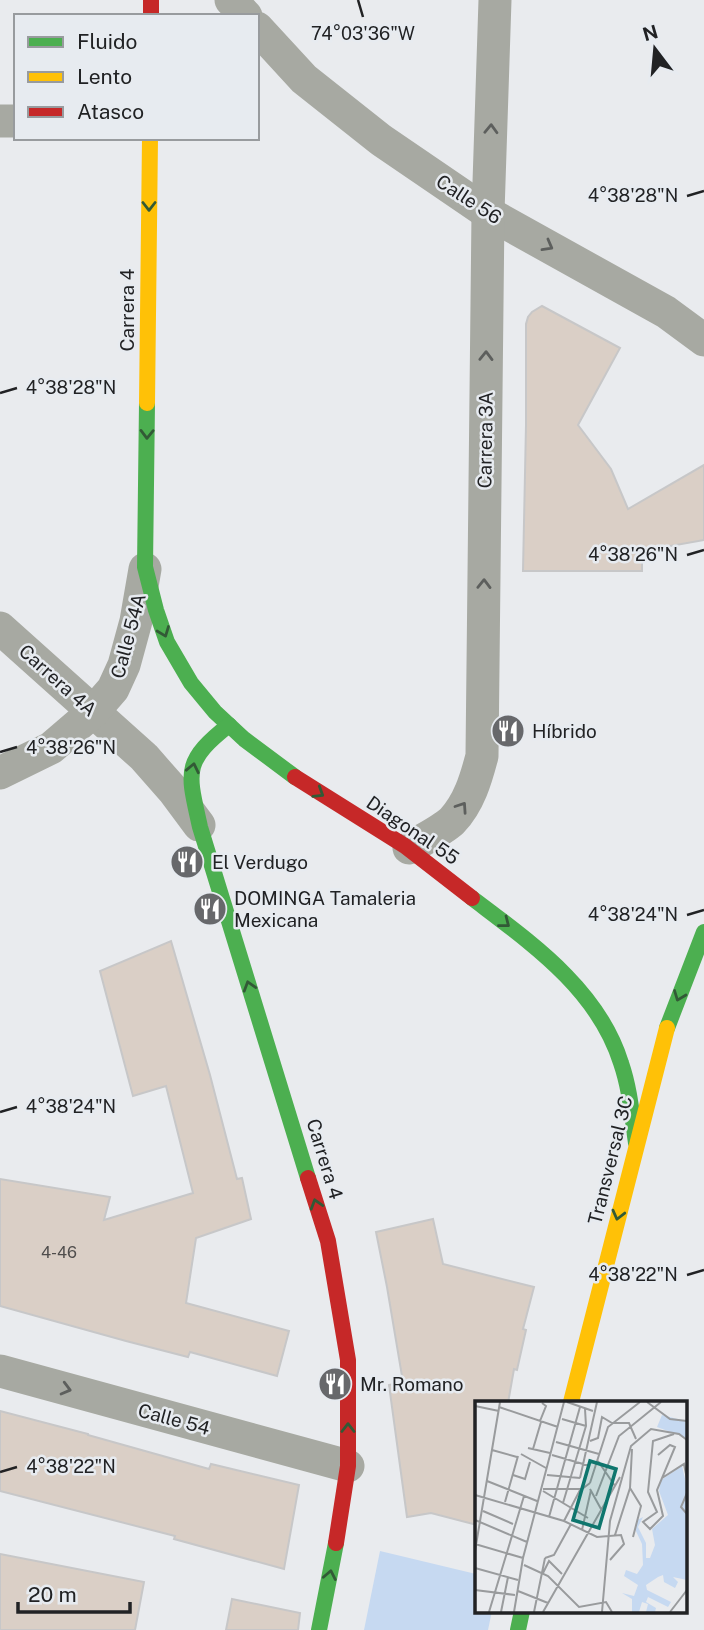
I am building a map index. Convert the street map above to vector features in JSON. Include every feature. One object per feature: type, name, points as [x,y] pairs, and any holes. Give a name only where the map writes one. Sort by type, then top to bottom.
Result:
[{"type":"street","points":[[231,0],[244,14]]},
{"type":"street","name":"Carrera 3A","points":[[409,848],[451,822],[476,783],[482,756],[488,213],[495,0]]},
{"type":"street","name":"Calle 56","points":[[259,30],[304,79],[381,140],[488,213],[666,312],[704,340]]},
{"type":"street","name":"Carrera 4","points":[[145,567],[150,140]]},
{"type":"street","name":"Calle 54A","points":[[0,773],[51,748],[93,712],[113,689],[124,665],[136,621],[145,567]]},
{"type":"street","name":"Diagonal 55","points":[[145,567],[155,609],[172,653],[196,691],[229,725],[301,782],[409,848],[548,956],[573,981],[597,1012],[614,1043],[625,1078],[636,1143]]},
{"type":"street","name":"Carrera 4A","points":[[0,628],[144,757],[200,827]]},
{"type":"street","name":"Carrera 4","points":[[229,725],[209,739],[193,758],[190,778],[200,827],[328,1241],[348,1360],[348,1466],[341,1520],[319,1630]]},
{"type":"street","name":"Transversal 3C","points":[[571,1401],[665,1034],[704,932]]},
{"type":"street","name":"Calle 54","points":[[0,1371],[348,1466]]},
{"type":"street","points":[[518,1630],[522,1612]]},
{"type":"shaded area","points":[[380,1551],[475,1574],[475,1612],[492,1612],[488,1630],[364,1630]]},
{"type":"building","points":[[542,306],[620,348],[578,425],[611,469],[628,509],[704,465],[704,540],[642,551],[642,571],[523,571],[526,324],[532,312]]},
{"type":"building","points":[[171,941],[237,1179],[242,1178],[251,1219],[196,1238],[186,1303],[289,1331],[277,1376],[190,1352],[188,1357],[0,1306],[0,1179],[110,1197],[104,1220],[193,1193],[166,1086],[133,1096],[100,971]]},
{"type":"building","points":[[433,1219],[443,1264],[534,1287],[508,1401],[475,1401],[475,1524],[431,1513],[407,1517],[389,1385],[403,1382],[376,1232]]},
{"type":"building","points":[[0,1411],[209,1469],[211,1464],[299,1485],[284,1569],[174,1539],[175,1536],[0,1491]]},
{"type":"building","points":[[0,1554],[144,1582],[135,1630],[0,1630]]},
{"type":"building","points":[[232,1599],[300,1613],[298,1630],[226,1630]]},
{"type":"traffic: fast","points":[[147,403],[145,567],[167,642],[191,683],[215,712],[244,739],[295,777]]},
{"type":"traffic: fast","points":[[229,725],[196,759],[192,769],[193,793],[200,827],[308,1178]]},
{"type":"traffic: fast","points":[[472,898],[539,950],[579,990],[596,1012],[621,1063],[636,1143]]},
{"type":"traffic: fast","points":[[667,1028],[704,932]]},
{"type":"traffic: fast","points":[[319,1630],[336,1543]]},
{"type":"traffic: fast","points":[[518,1630],[522,1612]]},
{"type":"traffic: slow","points":[[147,403],[150,140]]},
{"type":"traffic: slow","points":[[571,1401],[667,1028]]},
{"type":"traffic: jam","points":[[151,0],[151,14]]},
{"type":"traffic: jam","points":[[295,777],[405,846],[472,898]]},
{"type":"traffic: jam","points":[[308,1178],[328,1241],[348,1360],[348,1466],[336,1543]]},
{"type":"place","name":"Híbrido","points":[[508,731]]},
{"type":"place","name":"El Verdugo","points":[[187,862]]},
{"type":"place","name":"DOMINGA Tamaleria Mexicana","points":[[210,909]]},
{"type":"place","name":"Mr. Romano","points":[[335,1384]]}]
